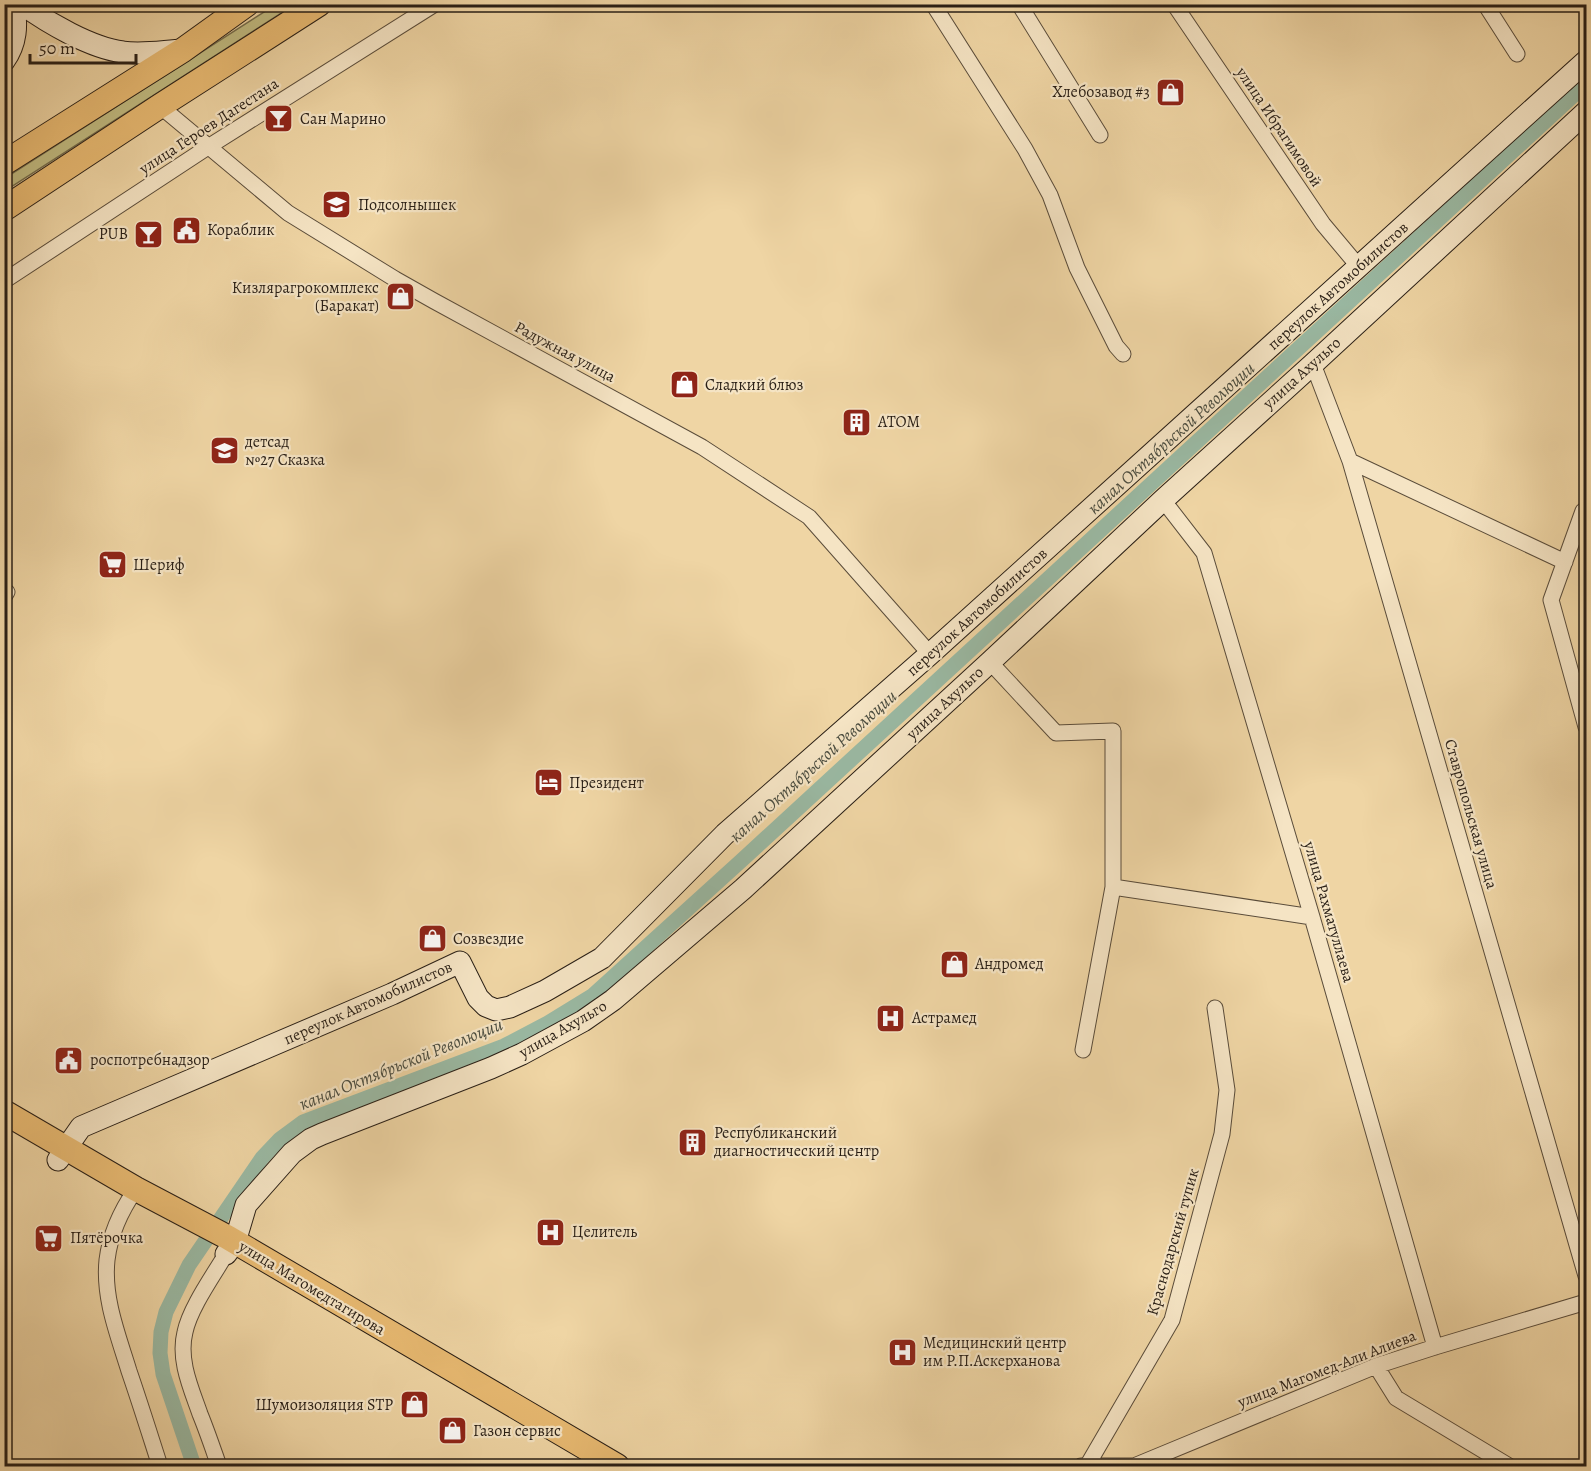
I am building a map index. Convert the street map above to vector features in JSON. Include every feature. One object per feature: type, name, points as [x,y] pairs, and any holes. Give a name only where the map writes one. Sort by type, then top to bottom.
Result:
[{"type":"main road","points":[[4,61],[12,50],[15,39],[14,4]]},
{"type":"main road","points":[[22,4],[63,29],[106,48],[135,53],[183,50]]},
{"type":"main road","points":[[4,163],[183,50],[247,4]]},
{"type":"main road","points":[[4,209],[319,4]]},
{"type":"main road","name":"переулок Автомобилистов","points":[[63,1154],[81,1127],[392,994],[460,962],[478,998],[486,1006],[496,1010],[510,1007],[545,991],[602,958],[724,834],[930,654],[1587,61]]},
{"type":"main road","name":"улица Ахульго","points":[[227,1246],[246,1205],[284,1162],[311,1139],[522,1054],[583,1021],[613,1000],[743,889],[1587,112]]},
{"type":"main road","name":"улица Магомедтагирова","points":[[4,1112],[63,1154],[132,1194],[617,1467]]},
{"type":"main road","name":"улица Магомедтагирова","points":[[4,1130],[63,1154]]},
{"type":"main road","name":"улица Магомедтагирова","points":[[227,1246],[590,1467]]},
{"type":"street","name":"улица Героев Дагестана","points":[[4,281],[208,147],[435,4]]},
{"type":"street","points":[[933,4],[1024,149],[1050,195],[1077,268],[1116,346],[1123,354]]},
{"type":"street","points":[[1019,4],[1100,135]]},
{"type":"street","name":"улица Ибрагимовой","points":[[1174,4],[1323,224],[1359,267]]},
{"type":"street","points":[[1485,4],[1517,54]]},
{"type":"street","name":"Радужная улица","points":[[160,106],[288,213],[395,279],[702,447],[810,517],[930,654]]},
{"type":"street","name":"Ставропольская улица","points":[[1313,364],[1350,461],[1587,1276]]},
{"type":"street","points":[[1350,461],[1565,562]]},
{"type":"street","name":"улица Рахматуллаева","points":[[1163,500],[1204,553],[1312,917],[1435,1347]]},
{"type":"street","points":[[1587,509],[1583,511],[1551,600],[1587,728]]},
{"type":"street","points":[[4,590],[7,592],[4,597]]},
{"type":"street","points":[[990,662],[1056,733],[1113,731],[1113,887],[1083,1050]]},
{"type":"street","points":[[1113,887],[1312,917]]},
{"type":"street","name":"Краснодарский тупик","points":[[1087,1466],[1172,1320],[1222,1134],[1227,1090],[1215,1008]]},
{"type":"street","points":[[132,1194],[109,1243],[106,1276],[111,1314],[160,1467]]},
{"type":"street","points":[[219,1467],[190,1384],[183,1349],[184,1333],[189,1318],[227,1246]]},
{"type":"street","name":"улица Магомед-Али Алиева","points":[[1081,1467],[1135,1466],[1376,1366],[1587,1302]]},
{"type":"street","points":[[1376,1366],[1396,1398],[1509,1467]]},
{"type":"shaded area","points":[[275,5],[294,5],[5,191],[5,178]]},
{"type":"waterway","name":"канал Октябрьской Революции","points":[[194,1466],[163,1374],[160,1353],[161,1332],[166,1312],[189,1265],[262,1158],[280,1139],[303,1122],[504,1046],[592,996],[1586,84]]},
{"type":"place","name":"Хлебозавод #3","points":[[1171,92]]},
{"type":"place","name":"Сан Марино","points":[[279,119]]},
{"type":"place","name":"Подсолнышек","points":[[337,205]]},
{"type":"place","name":"Кораблик","points":[[186,230]]},
{"type":"place","name":"PUB","points":[[149,234]]},
{"type":"place","name":"Кизлярагрокомплекс (Баракат)","points":[[400,297]]},
{"type":"place","name":"Сладкий блюз","points":[[684,385]]},
{"type":"place","name":"АТОМ","points":[[857,422]]},
{"type":"place","name":"детсад №27 Сказка","points":[[224,451]]},
{"type":"place","name":"Шериф","points":[[112,565]]},
{"type":"place","name":"Президент","points":[[548,783]]},
{"type":"place","name":"Созвездие","points":[[432,939]]},
{"type":"place","name":"Андромед","points":[[954,964]]},
{"type":"place","name":"Астрамед","points":[[891,1018]]},
{"type":"place","name":"роспотребнадзор","points":[[69,1060]]},
{"type":"place","name":"Республиканский диагностический центр","points":[[693,1142]]},
{"type":"place","name":"Целитель","points":[[551,1232]]},
{"type":"place","name":"Пятёрочка","points":[[49,1238]]},
{"type":"place","name":"Медицинский центр им Р.П.Аскерханова","points":[[902,1352]]},
{"type":"place","name":"Шумоизоляция STP","points":[[414,1405]]},
{"type":"place","name":"Газон сервис","points":[[452,1431]]}]
